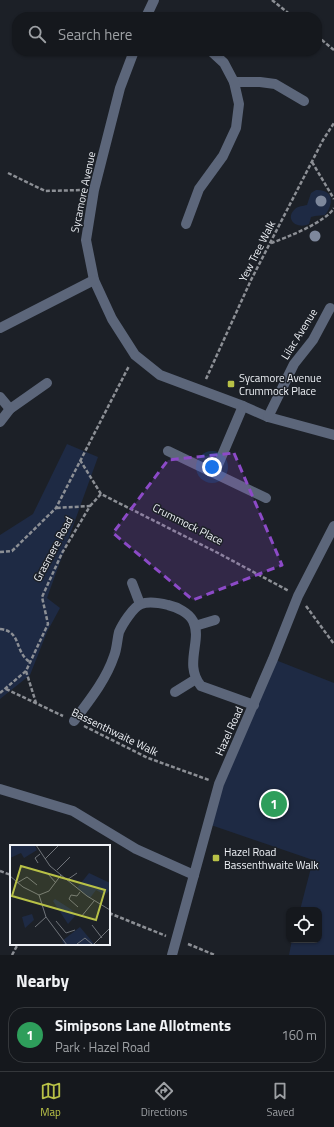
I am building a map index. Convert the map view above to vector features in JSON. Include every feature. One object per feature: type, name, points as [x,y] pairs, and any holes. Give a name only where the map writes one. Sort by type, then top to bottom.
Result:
[{"type":"street","points":[[149,12],[154,0]]},
{"type":"street","name":"Sycamore Avenue","points":[[132,56],[120,88],[94,190],[86,240],[94,280],[112,320],[135,355],[160,375],[268,416],[334,435]]},
{"type":"street","points":[[186,224],[199,189],[223,156],[236,128],[239,104],[234,82],[224,63],[216,56]]},
{"type":"street","points":[[234,82],[260,82],[275,84],[304,101]]},
{"type":"street","points":[[0,328],[94,280]]},
{"type":"street","name":"Lilac Avenue","points":[[268,416],[294,364],[312,340],[330,308]]},
{"type":"street","points":[[0,422],[10,409],[47,383]]},
{"type":"street","points":[[0,397],[10,409]]},
{"type":"street","points":[[215,472],[243,406]]},
{"type":"street","points":[[168,451],[215,472],[266,498]]},
{"type":"street","name":"Hazel Road","points":[[172,955],[219,784],[254,705],[298,596],[334,527]]},
{"type":"street","points":[[132,583],[140,604]]},
{"type":"street","points":[[74,721],[102,682],[114,656],[119,632],[131,611],[140,604],[156,603],[172,606],[188,614],[195,626],[196,631],[193,667],[196,679],[201,686],[254,705]]},
{"type":"street","points":[[195,626],[215,620]]},
{"type":"street","points":[[175,692],[196,679]]},
{"type":"street","points":[[0,790],[73,811],[136,849],[194,874]]},
{"type":"path","points":[[272,0],[287,12]]},
{"type":"path","points":[[322,40],[334,50]]},
{"type":"path","name":"Yew Tree Walk","points":[[201,391],[251,280],[312,161],[334,123]]},
{"type":"path","points":[[312,161],[334,199]]},
{"type":"path","points":[[8,173],[45,191],[94,190]]},
{"type":"path","points":[[270,243],[288,238],[328,215],[334,208]]},
{"type":"path","name":"Grasmere Road","points":[[0,552],[12,551],[56,508],[135,355]]},
{"type":"path","points":[[80,460],[101,494],[90,506]]},
{"type":"path","name":"Crummock Place","points":[[101,494],[218,553],[298,596]]},
{"type":"path","name":"Grasmere Road","points":[[56,508],[90,506]]},
{"type":"path","name":"Grasmere Road","points":[[0,693],[26,671],[48,624],[42,597],[62,553],[90,506]]},
{"type":"path","points":[[298,596],[334,644]]},
{"type":"path","points":[[0,629],[13,633],[24,658],[30,662]]},
{"type":"path","points":[[26,671],[36,703]]},
{"type":"path","name":"Bassenthwaite Walk","points":[[6,689],[148,758],[219,784]]},
{"type":"path","points":[[0,871],[10,875]]},
{"type":"path","points":[[110,913],[215,955]]},
{"type":"path","points":[[12,955],[17,945]]},
{"type":"highlighted area","points":[[234,453],[282,565],[193,600],[113,533],[168,460]]},
{"type":"shaded area","points":[[316,190],[326,192],[331,198],[328,211],[325,215],[311,217],[309,224],[300,226],[296,225],[291,220],[292,213],[298,207],[307,205],[311,193]]},
{"type":"shaded area","points":[[67,444],[98,457],[47,598],[60,608],[47,632],[30,675],[0,699],[0,535],[33,514]]},
{"type":"shaded area","points":[[273,659],[334,683],[334,955],[289,955],[291,943],[322,943],[322,907],[301,907],[313,860],[208,824]]},
{"type":"place","name":"Sycamore Avenue Crummock Place","points":[[231,384]]},
{"type":"place","name":"Simipsons Lane Allotments","points":[[274,804]]},
{"type":"place","name":"Hazel Road Bassenthwaite Walk","points":[[216,858]]}]
